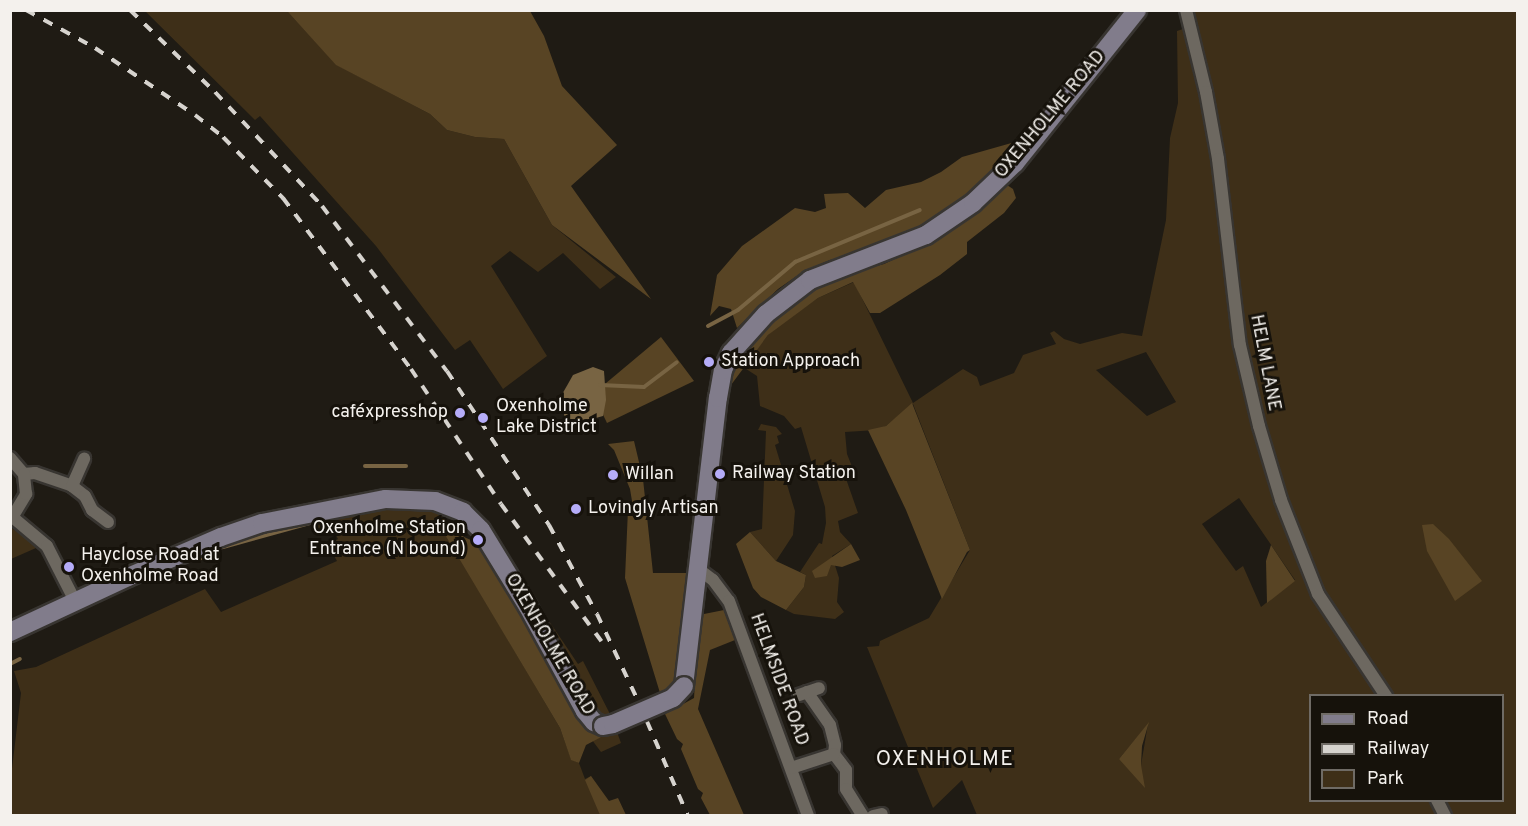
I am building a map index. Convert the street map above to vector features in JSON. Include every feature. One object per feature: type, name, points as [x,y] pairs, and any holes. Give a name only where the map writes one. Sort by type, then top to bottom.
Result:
[{"type":"main road","name":"OXENHOLME ROAD","points":[[10,632],[221,537],[262,523],[376,500],[402,498],[435,501],[463,512],[481,530],[528,607],[585,711],[594,722],[603,726],[614,724],[673,699],[684,686],[721,380],[726,362],[737,345],[766,314],[810,280],[926,235],[973,203],[1015,163],[1137,10]]},
{"type":"street","name":"HELM LANE","points":[[1186,10],[1206,92],[1218,159],[1240,345],[1262,437],[1281,500],[1318,594],[1385,694]]},
{"type":"street","points":[[10,458],[24,474],[26,494],[12,515],[46,546],[75,601]]},
{"type":"street","points":[[72,486],[84,459]]},
{"type":"street","points":[[24,474],[35,473],[72,486],[85,496],[92,510],[108,522]]},
{"type":"street","name":"HELMSIDE ROAD","points":[[697,568],[713,580],[729,601],[808,816]]},
{"type":"street","points":[[809,691],[830,725],[835,744],[834,754]]},
{"type":"street","points":[[791,768],[834,754]]},
{"type":"street","points":[[834,754],[843,763],[846,789],[863,816]]},
{"type":"street","points":[[1438,802],[1445,816]]},
{"type":"green space","points":[[145,11],[287,11],[337,65],[430,114],[447,130],[475,137],[504,139],[552,225],[616,277],[600,289],[563,253],[538,272],[510,251],[491,266],[547,356],[503,389],[470,340],[455,350],[376,246],[260,116],[255,120]]},
{"type":"green space","points":[[1189,11],[1517,11],[1517,815],[977,815],[962,780],[933,808],[867,647],[879,646],[880,641],[929,618],[970,550],[913,404],[886,426],[877,430],[845,432],[847,454],[853,469],[844,473],[858,513],[838,521],[840,532],[851,544],[832,556],[839,578],[837,602],[844,612],[835,619],[794,614],[786,610],[804,587],[806,575],[800,572],[819,543],[822,544],[826,523],[825,507],[801,427],[795,429],[784,416],[760,406],[757,376],[743,367],[768,335],[779,325],[818,298],[854,282],[913,403],[963,369],[977,377],[980,386],[1014,373],[1023,355],[1056,344],[1050,333],[1054,331],[1064,339],[1080,344],[1122,333],[1142,336],[1166,220],[1170,138],[1178,103],[1177,31],[1186,28]],"holes":[[[1146,352],[1176,402],[1147,416],[1096,370]],[[1239,498],[1295,580],[1261,607],[1243,566],[1236,571],[1202,524]],[[1148,724],[1141,765],[1119,759]]]},
{"type":"green space","points":[[761,424],[776,427],[782,434],[777,436],[779,443],[775,445],[795,511],[793,535],[776,561],[750,532],[762,529],[766,431],[758,430]]},
{"type":"green space","points":[[364,506],[428,507],[438,512],[447,522],[445,533],[560,728],[571,759],[579,763],[585,779],[591,776],[609,816],[11,816],[11,777],[21,693],[14,671],[36,667],[205,589],[221,612],[337,561],[328,545],[338,539],[332,528],[321,533],[313,519]]},
{"type":"green space","points":[[10,527],[26,538],[36,548],[11,559]]},
{"type":"green space","points":[[547,618],[578,664],[583,661],[610,714],[608,717],[599,714],[582,687],[544,621]]},
{"type":"green space","points":[[617,732],[621,743],[601,752],[592,740]]},
{"type":"shaded area","points":[[287,11],[530,11],[544,36],[562,86],[617,145],[571,186],[651,299],[552,225],[504,139],[475,137],[447,130],[430,114],[336,65]]},
{"type":"shaded area","points":[[1015,142],[1009,156],[987,181],[939,217],[897,242],[830,260],[804,271],[778,289],[737,328],[731,309],[719,306],[710,316],[717,275],[742,246],[795,208],[815,212],[826,208],[824,194],[848,193],[865,208],[886,190],[921,182],[941,172],[962,157]]},
{"type":"shaded area","points":[[1007,185],[1013,189],[1016,198],[1004,213],[967,242],[967,254],[940,275],[880,313],[870,313],[853,282],[818,298],[768,335],[731,385],[732,373],[751,345],[794,300],[825,280],[884,264],[912,251]]},
{"type":"shaded area","points":[[661,337],[694,381],[607,423],[593,394]]},
{"type":"shaded area","points":[[593,367],[604,371],[606,400],[603,416],[567,426],[560,398],[573,375]]},
{"type":"shaded area","points":[[912,403],[970,550],[942,599],[906,510],[868,430],[886,426]]},
{"type":"shaded area","points":[[634,441],[643,479],[653,573],[688,573],[676,685],[660,693],[625,578],[628,509],[633,507],[630,489],[614,450],[608,444]]},
{"type":"shaded area","points":[[447,522],[464,537],[482,545],[607,734],[586,745],[579,763],[571,760],[560,728],[444,533]]},
{"type":"shaded area","points":[[1433,524],[1449,539],[1482,581],[1455,601],[1427,551],[1422,525]]},
{"type":"shaded area","points":[[750,532],[776,561],[806,575],[804,587],[786,610],[761,597],[753,588],[736,544]]},
{"type":"shaded area","points":[[851,544],[860,560],[842,567],[831,565],[827,576],[815,578],[812,571]]},
{"type":"shaded area","points":[[1271,545],[1295,581],[1267,603],[1266,561]]},
{"type":"shaded area","points":[[724,610],[735,640],[710,650],[698,709],[744,815],[710,815],[701,798],[703,793],[698,789],[681,749],[683,744],[677,739],[665,714],[694,698],[699,615]]},
{"type":"shaded area","points":[[1149,722],[1142,746],[1141,765],[1145,788],[1119,759]]},
{"type":"shaded area","points":[[591,776],[609,801],[618,798],[626,815],[600,815],[585,780]]},
{"type":"waterway","points":[[708,326],[738,310],[795,262],[920,210]]},
{"type":"waterway","points":[[600,385],[644,387],[677,362]]},
{"type":"waterway","points":[[365,466],[406,466]]},
{"type":"waterway","points":[[197,560],[223,547],[310,523]]},
{"type":"waterway","points":[[10,664],[20,659]]},
{"type":"railway","points":[[26,10],[95,48],[195,115],[223,137],[283,198],[411,369],[501,504],[602,642]]},
{"type":"railway","points":[[130,10],[215,92],[322,206],[447,371],[549,525],[597,614],[688,816]]},
{"type":"place","name":"Station Approach","points":[[709,362]]},
{"type":"place","name":"caféxpresshop","points":[[460,413]]},
{"type":"place","name":"Oxenholme Lake District","points":[[483,418]]},
{"type":"place","name":"Railway Station","points":[[720,474]]},
{"type":"place","name":"Willan","points":[[613,475]]},
{"type":"place","name":"Lovingly Artisan","points":[[576,509]]},
{"type":"place","name":"Oxenholme Station Entrance (N bound)","points":[[478,540]]},
{"type":"place","name":"Hayclose Road at Oxenholme Road","points":[[69,567]]},
{"type":"district","name":"OXENHOLME","points":[[945,760]]}]
